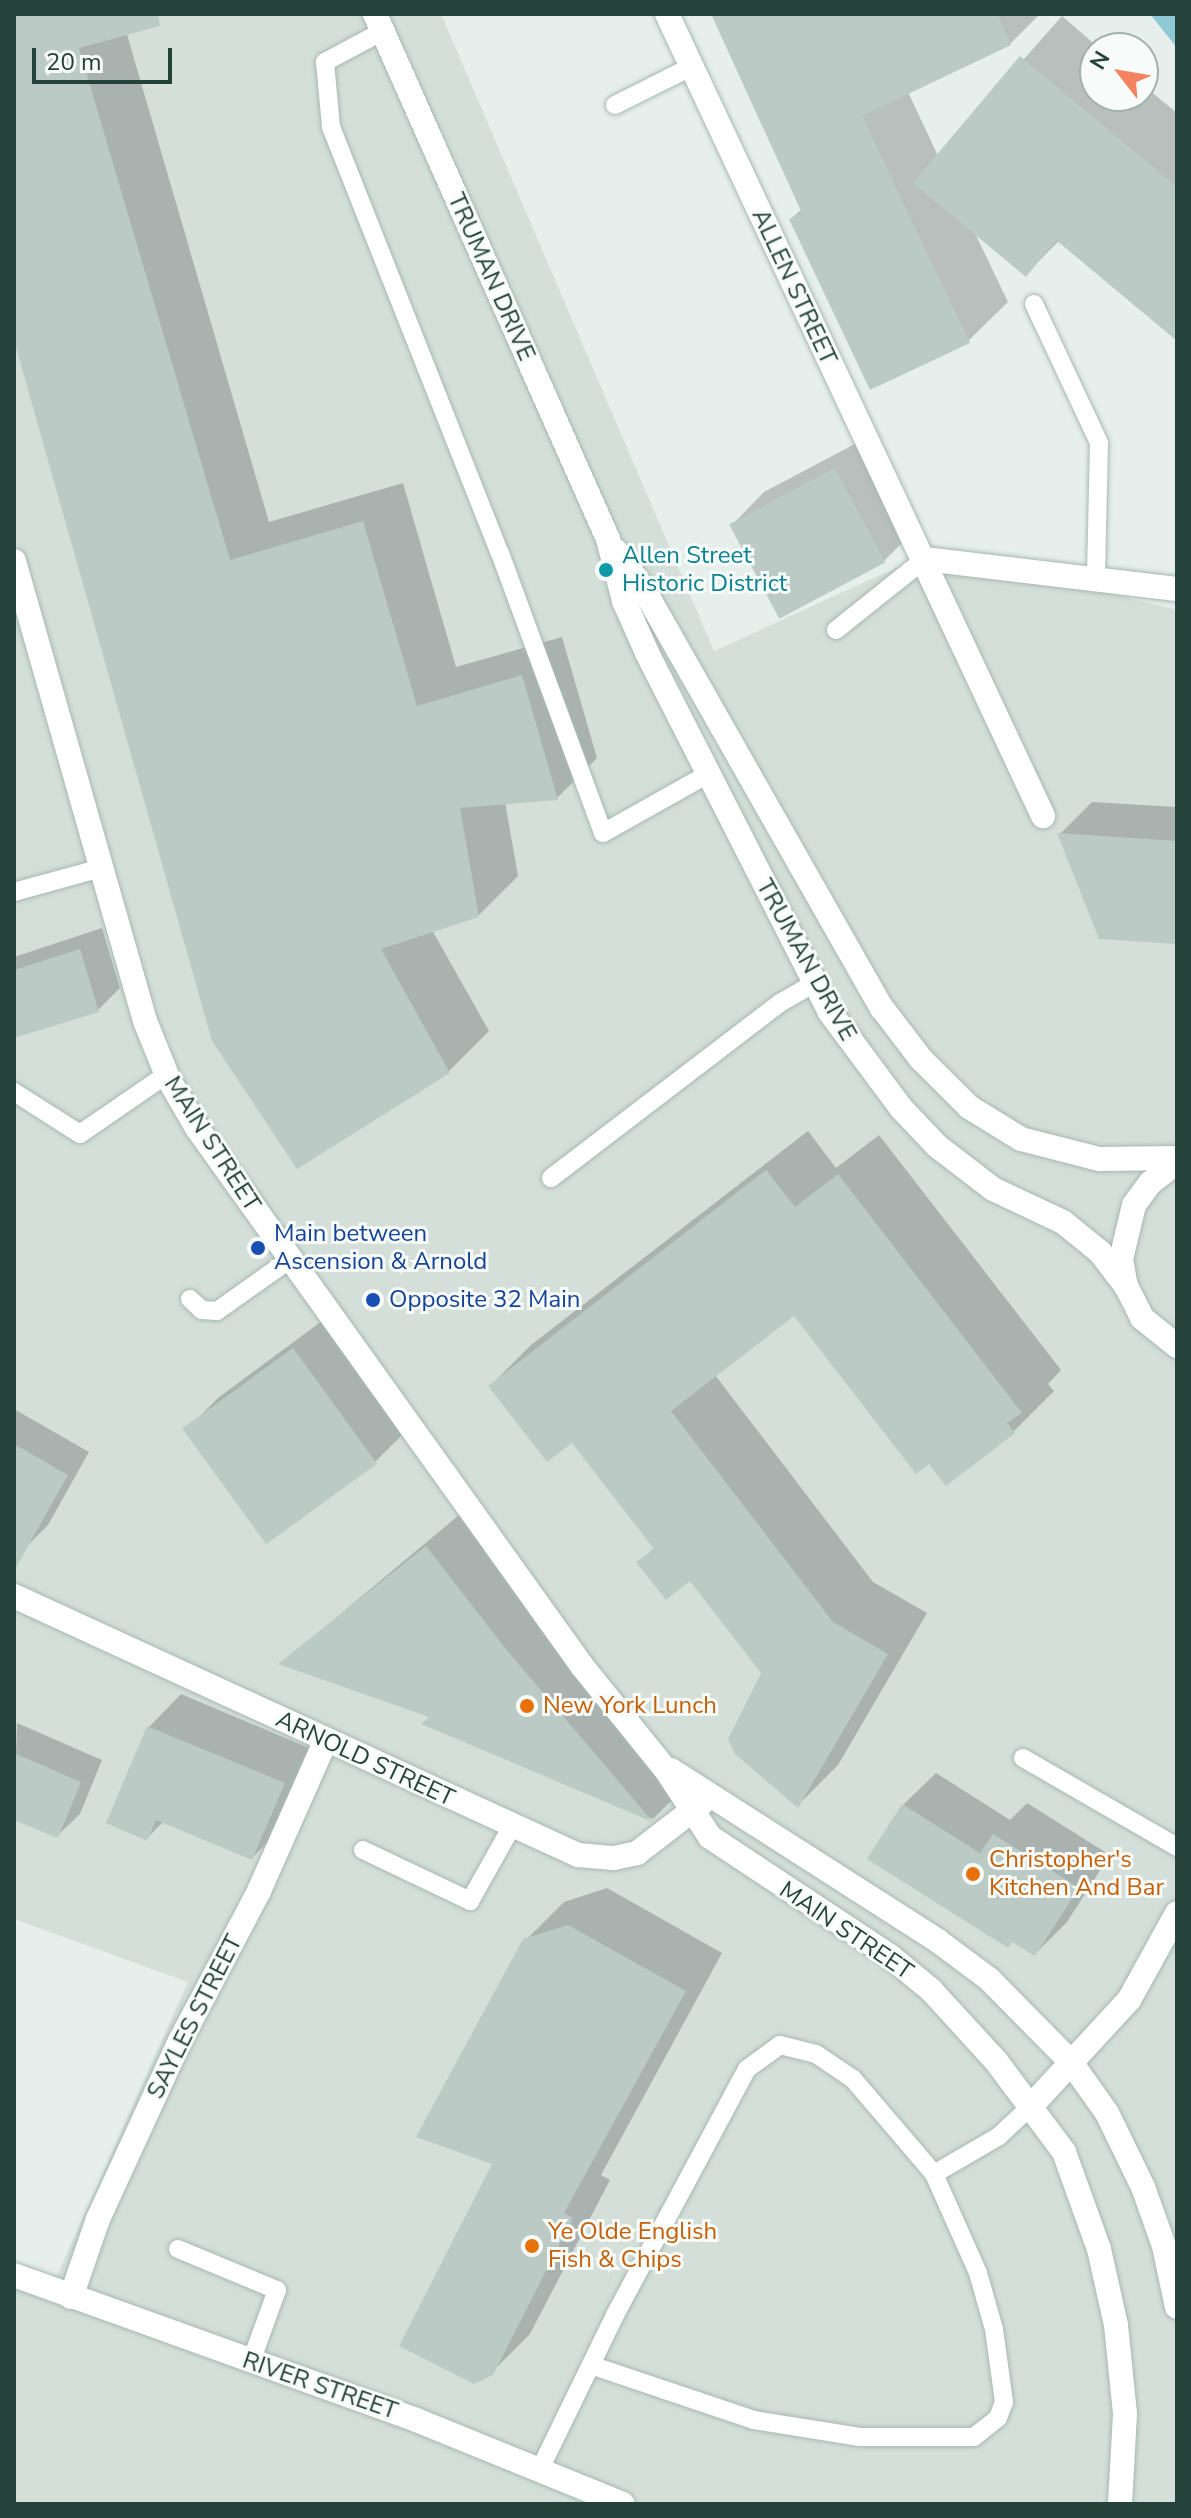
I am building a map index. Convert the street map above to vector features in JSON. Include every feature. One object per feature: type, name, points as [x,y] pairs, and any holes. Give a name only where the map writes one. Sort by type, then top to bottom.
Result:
[{"type":"main road","name":"ALLEN STREET","points":[[667,14],[1043,816]]},
{"type":"main road","name":"TRUMAN DRIVE","points":[[379,22],[608,539],[624,601],[813,984],[850,1044],[937,1146],[993,1189],[1063,1222],[1100,1252],[1126,1286],[1142,1318],[1174,1348]]},
{"type":"main road","name":"TRUMAN DRIVE","points":[[608,539],[643,588],[882,1008],[921,1059],[969,1107],[1021,1139],[1099,1159],[1177,1160]]},
{"type":"main road","points":[[925,559],[1177,589]]},
{"type":"main road","name":"MAIN STREET","points":[[14,561],[142,1011],[167,1074],[197,1128],[582,1666],[660,1761],[700,1804],[726,1852],[891,1957],[931,1990],[1032,2105],[1075,2176],[1111,2297],[1123,2381],[1120,2504]]},
{"type":"main road","points":[[1126,1286],[1121,1259],[1134,1205],[1150,1183],[1177,1160]]},
{"type":"main road","name":"ARNOLD STREET","points":[[14,1596],[511,1828],[571,1853],[614,1858],[650,1846],[700,1804]]},
{"type":"main road","name":"SAYLES STREET","points":[[71,2297],[98,2219],[180,2041],[259,1891],[326,1740]]},
{"type":"main road","name":"MAIN STREET","points":[[700,1804],[938,1941],[989,1979],[1070,2061],[1107,2113],[1143,2187],[1164,2246],[1177,2307]]},
{"type":"main road","points":[[1032,2105],[1129,2000],[1177,1913]]},
{"type":"main road","name":"RIVER STREET","points":[[16,2280],[251,2362],[540,2469],[623,2504]]},
{"type":"lane","points":[[379,22],[325,62],[331,127],[500,553],[603,833],[708,774]]},
{"type":"lane","points":[[615,105],[691,67]]},
{"type":"lane","points":[[1034,304],[1099,443],[1096,578]]},
{"type":"lane","points":[[836,630],[925,559]]},
{"type":"lane","points":[[14,892],[101,868]]},
{"type":"lane","points":[[551,1178],[780,1003],[813,984]]},
{"type":"lane","points":[[14,1092],[80,1134],[167,1074]]},
{"type":"lane","points":[[190,1299],[202,1310],[217,1311],[289,1260]]},
{"type":"lane","points":[[1023,1758],[1177,1847]]},
{"type":"lane","points":[[363,1850],[470,1901],[511,1828]]},
{"type":"lane","points":[[540,2469],[591,2365],[747,2069],[771,2048],[798,2047],[853,2079],[934,2174],[964,2235],[994,2329],[1004,2402],[998,2418],[984,2432],[922,2441],[777,2425],[591,2365]]},
{"type":"lane","points":[[934,2174],[993,2140],[1032,2105]]},
{"type":"lane","points":[[178,2249],[277,2290],[251,2362]]},
{"type":"shaded area","points":[[14,14],[441,14],[714,651],[935,550],[1177,610],[1177,2504],[14,2504],[14,2267],[55,2280],[188,1982],[14,1919]]},
{"type":"water","points":[[1150,14],[1177,14],[1177,48],[1154,19]]},
{"type":"building","points":[[14,14],[158,14],[160,26],[79,48],[230,560],[363,521],[417,706],[522,675],[558,800],[460,808],[479,917],[381,949],[450,1073],[297,1169],[212,1041],[14,340]]},
{"type":"building","points":[[711,14],[997,14],[1011,45],[862,116],[970,343],[870,390],[789,219],[802,213]]},
{"type":"building","points":[[1020,56],[1079,105],[1079,112],[1087,112],[1177,187],[1177,341],[1056,240],[1026,277],[913,183]]},
{"type":"building","points":[[835,468],[885,562],[779,619],[729,524]]},
{"type":"building","points":[[1057,833],[1177,841],[1177,944],[1099,939]]},
{"type":"building","points":[[80,949],[99,1012],[14,1038],[14,970]]},
{"type":"building","points":[[766,1170],[795,1207],[838,1174],[1022,1413],[1007,1423],[1015,1433],[946,1486],[929,1464],[916,1474],[794,1316],[671,1411],[833,1622],[888,1654],[798,1808],[735,1754],[728,1739],[761,1673],[690,1581],[666,1600],[636,1562],[654,1549],[572,1443],[547,1462],[488,1386]]},
{"type":"building","points":[[293,1348],[377,1464],[266,1544],[182,1429]]},
{"type":"building","points":[[14,1444],[68,1475],[14,1571]]},
{"type":"building","points":[[426,1546],[505,1648],[653,1822],[421,1724],[429,1717],[278,1664]]},
{"type":"building","points":[[147,1726],[285,1783],[252,1860],[156,1820],[147,1841],[106,1823]]},
{"type":"building","points":[[14,1753],[81,1782],[58,1838],[14,1820]]},
{"type":"building","name":"Christopher's Kitchen And Bar","points":[[902,1804],[980,1853],[993,1834],[1079,1888],[1035,1956],[1012,1942],[1008,1948],[867,1859]]},
{"type":"building","points":[[568,1925],[686,1991],[564,2213],[573,2218],[493,2375],[474,2384],[399,2346],[492,2164],[416,2137],[523,1939]]},
{"type":"place","name":"Allen Street Historic District","points":[[606,570]]},
{"type":"place","name":"Main between Ascension & Arnold","points":[[258,1248]]},
{"type":"place","name":"Opposite 32 Main","points":[[373,1300]]},
{"type":"place","name":"New York Lunch","points":[[527,1706]]},
{"type":"place","name":"Christopher's Kitchen And Bar","points":[[973,1874]]},
{"type":"place","name":"Ye Olde English Fish & Chips","points":[[532,2246]]}]
